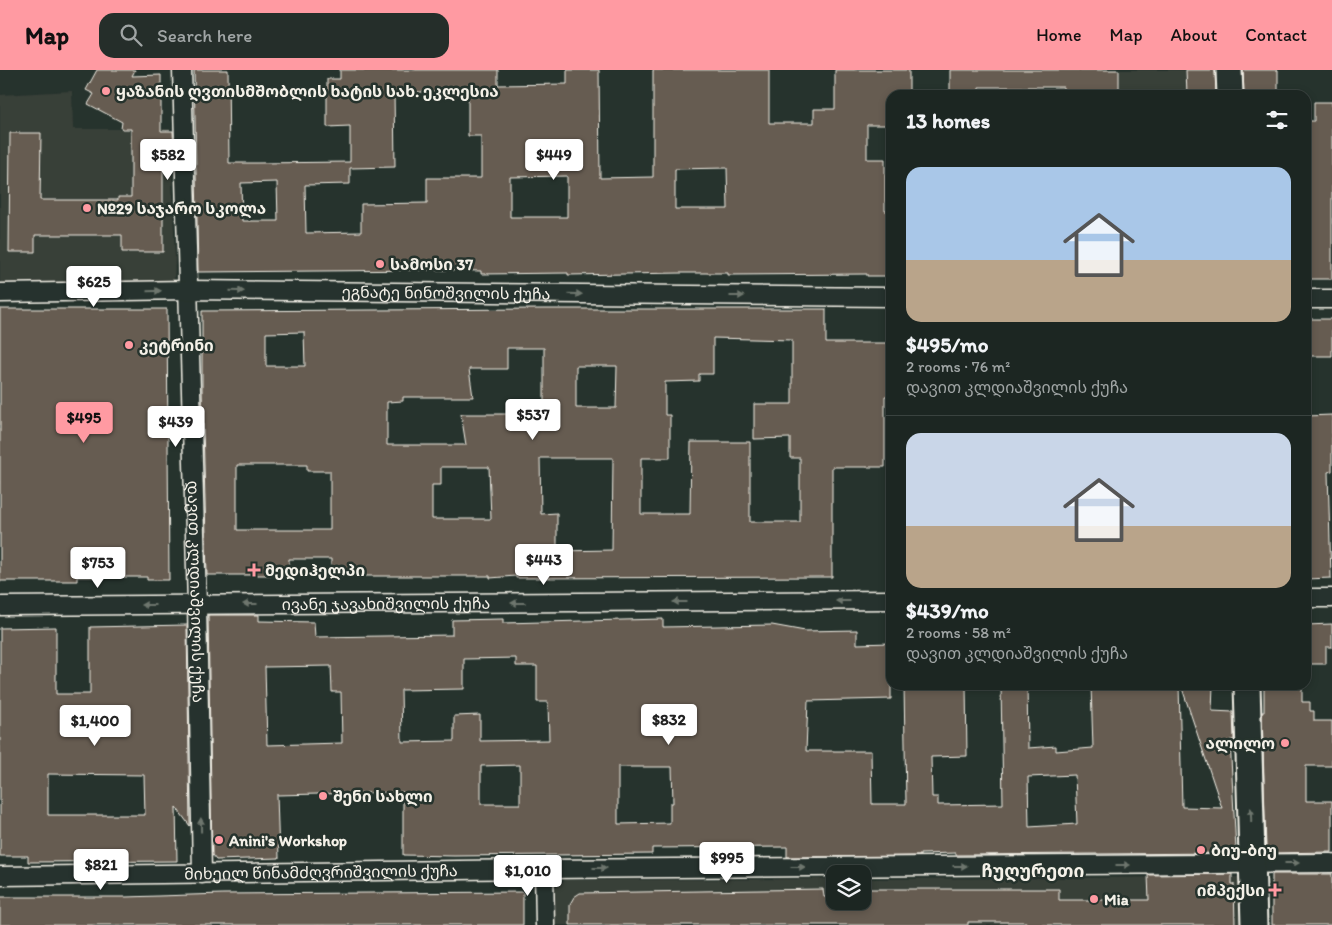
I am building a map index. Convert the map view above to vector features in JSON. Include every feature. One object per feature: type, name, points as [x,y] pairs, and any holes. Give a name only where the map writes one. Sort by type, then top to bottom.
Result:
[{"type":"main road","points":[[1229,70],[1230,90]]},
{"type":"main road","points":[[1247,690],[1254,925]]},
{"type":"street","name":"დავით კლდიაშვილის ქუჩა","points":[[182,70],[197,604],[202,874]]},
{"type":"street","name":"ეგნატე ნინოშვილის ქუჩა","points":[[0,293],[188,290],[886,297]]},
{"type":"street","points":[[1311,299],[1332,299]]},
{"type":"street","points":[[1311,598],[1332,598]]},
{"type":"street","name":"ივანე ჯავახიშვილის ქუჩა","points":[[0,606],[886,600]]},
{"type":"street","name":"მიხეილ წინამძღვრიშვილის ქუჩა","points":[[0,876],[544,868],[1332,863]]},
{"type":"street","points":[[544,868],[545,925]]},
{"type":"shaded area","points":[[1106,70],[1229,70],[1230,90],[1106,90]]},
{"type":"shaded area","name":"№29 საჯარო სკოლა","points":[[72,91],[73,129],[170,129],[175,259],[174,280],[163,286],[0,286],[0,95]]},
{"type":"shaded area","points":[[1238,877],[1244,882],[1246,925],[554,925],[554,888],[565,880],[826,879],[826,910],[871,910],[871,879]]},
{"type":"building","points":[[97,70],[135,70],[132,76],[161,75],[161,131],[173,131],[174,154],[163,154],[163,252],[122,252],[122,235],[35,235],[35,252],[9,252],[10,133],[41,133],[40,200],[118,200],[118,197],[131,197],[131,129],[121,129],[122,122],[88,104],[94,94],[86,90]]},
{"type":"building","points":[[194,70],[228,70],[229,163],[257,163],[350,162],[350,126],[327,127],[327,79],[340,79],[340,70],[498,70],[498,85],[567,84],[567,70],[599,70],[600,178],[653,177],[653,70],[769,70],[769,123],[814,123],[814,109],[835,109],[835,70],[909,70],[909,90],[886,90],[886,125],[867,125],[867,159],[885,159],[886,276],[867,276],[867,274],[728,275],[728,273],[481,274],[481,271],[198,272]],"holes":[[[394,92],[452,92],[452,95],[468,95],[468,136],[481,136],[481,178],[427,178],[427,203],[361,204],[361,232],[306,233],[305,185],[350,184],[350,168],[395,167]],[[727,168],[728,209],[675,209],[675,169]],[[567,176],[567,217],[510,217],[510,177]],[[277,182],[278,221],[242,221],[241,183]]]},
{"type":"building","points":[[950,70],[1119,70],[1119,90],[1063,90],[1063,87],[979,87],[979,90],[950,90]]},
{"type":"building","points":[[1186,70],[1215,70],[1216,90],[1187,90]]},
{"type":"building","points":[[1243,70],[1278,70],[1278,90],[1244,90]]},
{"type":"building","points":[[1314,102],[1332,102],[1332,279],[1311,279],[1311,121],[1314,121]]},
{"type":"building","points":[[0,309],[167,309],[169,580],[147,580],[147,577],[77,577],[77,581],[0,581]]},
{"type":"building","points":[[826,309],[826,343],[886,343],[885,467],[832,467],[832,577],[516,578],[516,576],[490,578],[490,576],[331,576],[331,559],[289,559],[289,575],[207,575],[202,311]],"holes":[[[304,332],[305,366],[266,366],[266,333]],[[713,338],[792,340],[792,404],[754,404],[754,439],[790,438],[790,458],[800,458],[800,522],[750,522],[750,442],[691,442],[690,514],[641,514],[641,458],[670,458],[670,415],[665,415],[665,382],[699,381],[699,374],[713,374]],[[507,348],[544,348],[544,414],[461,414],[466,445],[387,445],[387,402],[403,401],[403,397],[473,397],[469,369],[507,369]],[[576,366],[617,366],[616,408],[576,408]],[[540,458],[613,458],[612,550],[557,551],[557,513],[541,514]],[[237,465],[307,465],[307,471],[330,471],[330,530],[237,530]],[[441,467],[489,467],[491,519],[432,519],[432,485],[441,485]]]},
{"type":"building","points":[[1311,319],[1332,319],[1332,356],[1311,356]]},
{"type":"building","points":[[1332,415],[1332,471],[1328,472],[1331,578],[1311,579],[1311,416]]},
{"type":"building","points":[[208,615],[259,615],[259,621],[314,622],[315,637],[452,635],[452,620],[503,619],[503,623],[663,619],[663,627],[772,625],[805,631],[857,630],[857,644],[886,643],[886,690],[891,690],[891,699],[808,701],[806,751],[871,751],[872,804],[906,804],[904,690],[966,690],[967,756],[931,757],[932,797],[938,797],[938,805],[1003,804],[1001,690],[1027,690],[1028,748],[1056,746],[1056,751],[1093,748],[1091,690],[1179,690],[1182,807],[1222,808],[1183,690],[1213,690],[1212,711],[1233,712],[1234,740],[1230,740],[1236,850],[1232,850],[1232,853],[956,855],[956,853],[920,854],[920,856],[787,857],[787,847],[652,848],[652,854],[403,855],[403,792],[277,795],[279,858],[216,860],[212,855]],"holes":[[[516,658],[516,666],[537,666],[537,702],[548,702],[549,740],[480,741],[480,715],[454,716],[454,741],[402,742],[401,690],[464,689],[464,659]],[[331,666],[332,692],[341,692],[342,743],[267,745],[265,667]],[[520,765],[520,804],[481,804],[481,766]],[[618,767],[672,767],[673,803],[670,803],[670,823],[618,824]],[[1075,775],[1077,824],[1029,827],[1028,777]]]},
{"type":"building","points":[[1332,624],[1332,647],[1326,647],[1326,664],[1311,664],[1311,625]]},
{"type":"building","points":[[187,625],[190,826],[176,807],[177,861],[28,862],[28,856],[0,856],[0,628],[56,627],[56,694],[90,694],[90,627]],"holes":[[[48,774],[144,775],[145,815],[48,815]]]},
{"type":"building","points":[[1264,690],[1302,690],[1302,702],[1310,702],[1310,711],[1314,711],[1314,721],[1332,721],[1332,766],[1306,766],[1306,801],[1332,801],[1332,852],[1271,853],[1271,850],[1266,850],[1262,712],[1264,712]]},
{"type":"building","points":[[1232,874],[1235,925],[1026,925],[1026,922],[968,922],[968,925],[570,925],[570,904],[574,897],[580,893],[823,889],[824,897],[826,897],[826,910],[871,910],[871,889],[1059,889],[1059,900],[1149,900],[1148,875]]},
{"type":"building","points":[[1272,874],[1332,874],[1332,925],[1272,925]]},
{"type":"building","points":[[523,892],[523,925],[0,925],[0,897]]},
{"type":"place","name":"ყაზანის ღვთისმშობლის ხატის სახ. ეკლესია","points":[[106,91]]},
{"type":"place","name":"№29 საჯარო სკოლა","points":[[87,208]]},
{"type":"place","name":"სამოსი 37","points":[[380,264]]},
{"type":"place","name":"კეტრინი","points":[[129,345]]},
{"type":"place","name":"მედიჰელპი","points":[[254,570]]},
{"type":"place","name":"ალილო","points":[[1285,743]]},
{"type":"place","name":"შენი სახლი","points":[[323,796]]},
{"type":"place","name":"Anini's Workshop","points":[[219,840]]},
{"type":"place","name":"ბიუ-ბიუ","points":[[1201,850]]},
{"type":"place","name":"იმპექსი","points":[[1275,890]]},
{"type":"place","name":"Mia","points":[[1094,899]]},
{"type":"district","name":"ჩუღურეთი","points":[[1033,871]]}]
